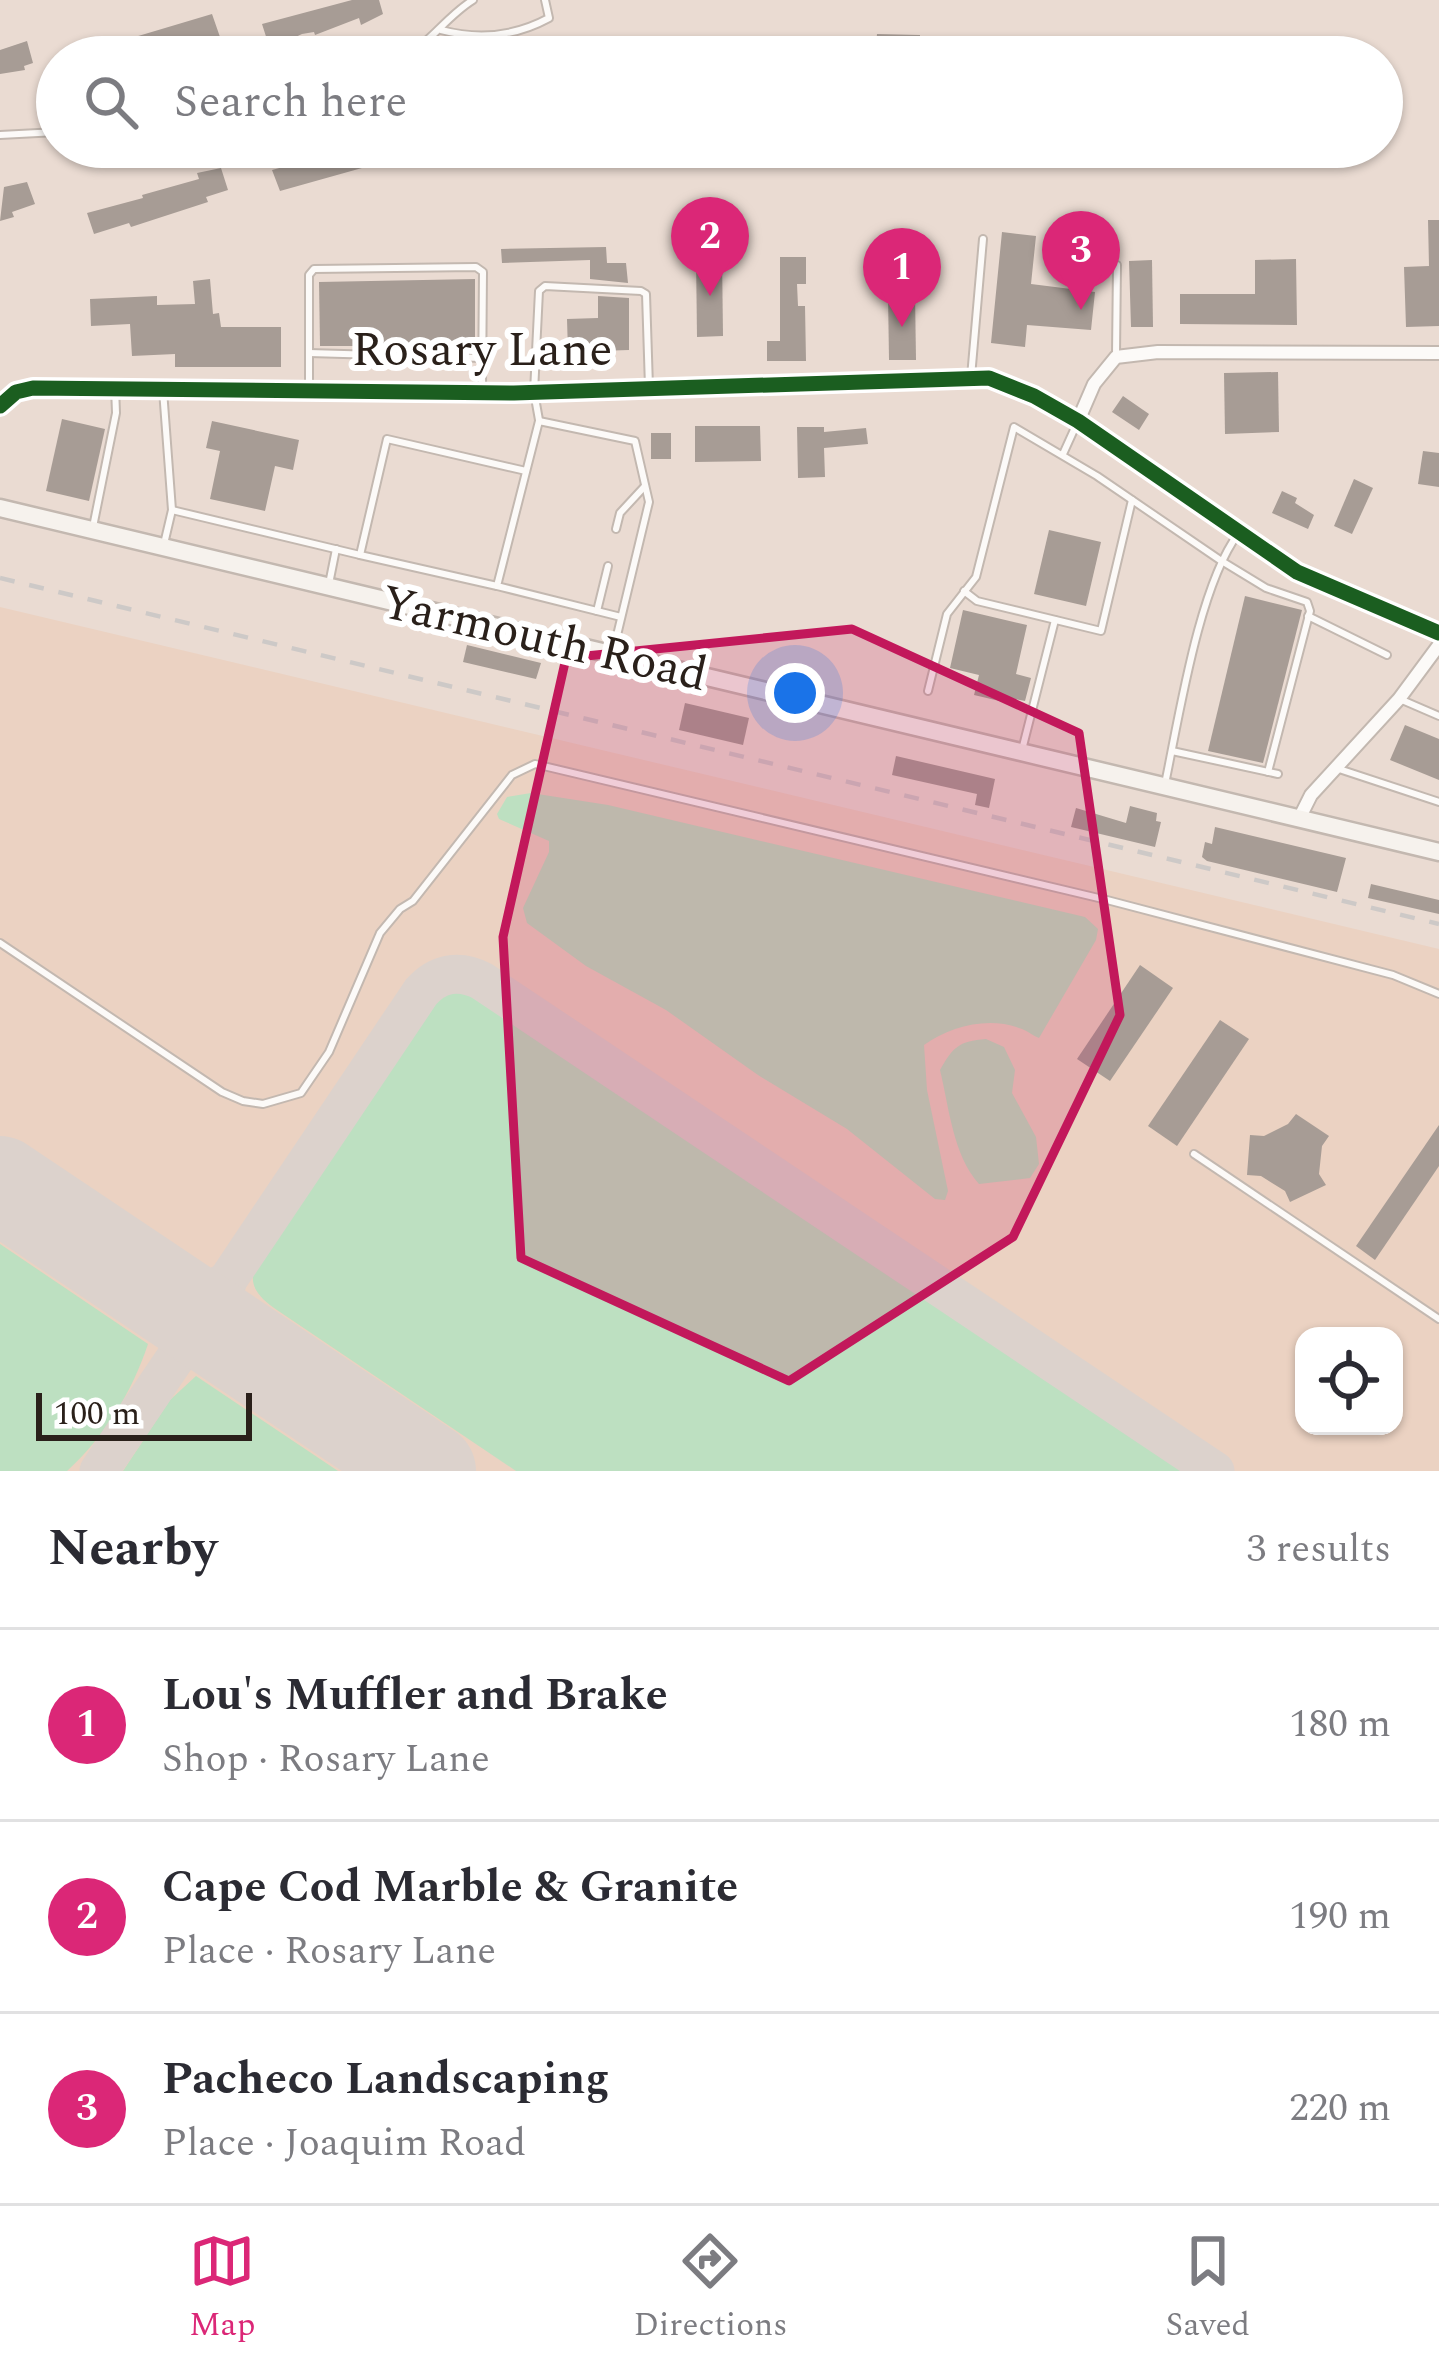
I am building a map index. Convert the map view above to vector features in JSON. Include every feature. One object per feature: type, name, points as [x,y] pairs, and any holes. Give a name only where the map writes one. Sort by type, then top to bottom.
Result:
[{"type":"main road","name":"Yarmouth Road","points":[[0,508],[1439,852]]},
{"type":"street","points":[[1078,421],[1094,384],[1116,357],[1158,352],[1439,353]]},
{"type":"street","name":"Rosary Lane","points":[[0,406],[16,392],[32,388],[534,392],[971,376],[1015,387],[1078,421],[1319,584],[1439,633]]},
{"type":"street","points":[[1299,819],[1311,795],[1399,699],[1439,645]]},
{"type":"lane","points":[[433,36],[454,12],[473,0]]},
{"type":"lane","points":[[489,36],[532,27],[549,18],[545,0]]},
{"type":"lane","points":[[441,30],[464,36]]},
{"type":"lane","points":[[0,135],[36,133]]},
{"type":"lane","points":[[971,376],[982,239]]},
{"type":"lane","points":[[1116,357],[1117,265]]},
{"type":"lane","points":[[309,390],[309,274],[314,269],[476,267],[483,272],[482,392]]},
{"type":"lane","points":[[497,586],[539,421],[534,392],[539,291],[545,286],[646,294],[649,387]]},
{"type":"lane","points":[[309,353],[482,358]]},
{"type":"lane","points":[[92,531],[116,413],[115,387]]},
{"type":"lane","points":[[163,388],[172,510],[163,548]]},
{"type":"lane","points":[[539,421],[635,441],[649,502],[612,655]]},
{"type":"lane","points":[[1063,454],[1078,421]]},
{"type":"lane","points":[[928,691],[947,614],[976,577],[1014,427],[1063,454],[1266,588],[1304,598],[1310,607],[1268,772]]},
{"type":"lane","points":[[360,555],[387,439],[526,471]]},
{"type":"lane","points":[[616,529],[620,513],[645,486]]},
{"type":"lane","points":[[964,591],[977,601],[1101,631],[1132,500]]},
{"type":"lane","points":[[172,510],[621,617]]},
{"type":"lane","points":[[1164,788],[1209,593],[1220,560],[1240,531]]},
{"type":"lane","points":[[328,587],[337,548]]},
{"type":"lane","points":[[597,611],[608,566]]},
{"type":"lane","points":[[1308,616],[1387,655]]},
{"type":"lane","points":[[1022,753],[1055,620]]},
{"type":"lane","points":[[1399,699],[1439,716]]},
{"type":"lane","points":[[1172,751],[1278,774]]},
{"type":"lane","points":[[0,943],[222,1091],[263,1104],[286,1100],[301,1094],[329,1052],[372,948],[391,918],[413,901],[512,775],[535,764],[1107,900],[1393,975],[1439,994]]},
{"type":"lane","points":[[1336,768],[1439,802]]},
{"type":"lane","points":[[1194,1154],[1439,1319]]},
{"type":"highlighted area","points":[[852,629],[1079,733],[1120,1015],[1013,1237],[789,1381],[521,1258],[503,937],[566,658]]},
{"type":"shaded area","points":[[0,607],[1439,949],[1439,1471],[0,1471]]},
{"type":"green space","points":[[531,793],[608,805],[1085,917],[1098,929],[1096,940],[1039,1038],[1009,1025],[984,1023],[958,1028],[924,1045],[927,1090],[948,1191],[945,1200],[935,1199],[847,1129],[758,1075],[666,1010],[586,966],[527,923],[523,908],[549,852],[549,841],[497,814],[507,797]]},
{"type":"green space","points":[[458,986],[486,999],[1191,1471],[516,1471],[274,1308],[258,1293],[253,1279],[267,1244],[431,999]]},
{"type":"green space","points":[[986,1039],[1004,1047],[1015,1070],[1012,1093],[1036,1137],[1039,1164],[1030,1178],[979,1184],[958,1145],[940,1070],[958,1047]]},
{"type":"green space","points":[[0,1244],[148,1344],[116,1412],[67,1471],[0,1471]]},
{"type":"green space","points":[[196,1376],[338,1471],[123,1471],[170,1400]]},
{"type":"building","points":[[352,0],[379,0],[383,14],[361,25],[359,18],[315,35],[266,36],[262,24]]},
{"type":"building","points":[[212,14],[220,36],[138,36]]},
{"type":"building","points":[[27,41],[33,63],[24,66],[25,70],[0,74],[0,50]]},
{"type":"building","points":[[221,168],[228,190],[206,197],[208,202],[94,234],[87,213],[143,198],[199,179],[197,173]]},
{"type":"building","points":[[279,168],[362,168],[280,191],[272,170]]},
{"type":"building","points":[[27,182],[35,204],[0,221],[4,187]]},
{"type":"building","points":[[1428,220],[1439,220],[1439,326],[1406,327],[1404,267],[1429,266]]},
{"type":"building","points":[[1002,232],[1036,236],[1031,284],[1095,292],[1091,330],[1027,325],[1025,347],[991,343]]},
{"type":"building","points":[[606,247],[607,263],[626,263],[628,283],[590,279],[590,260],[502,263],[501,249]]},
{"type":"building","points":[[696,255],[722,255],[723,336],[697,337]]},
{"type":"building","points":[[780,257],[806,257],[806,284],[797,284],[798,306],[805,306],[806,361],[767,361],[767,341],[780,341]]},
{"type":"building","points":[[1296,259],[1297,325],[1180,324],[1180,294],[1255,294],[1255,260]]},
{"type":"building","points":[[1152,260],[1153,327],[1131,327],[1129,261]]},
{"type":"building","points":[[210,279],[213,314],[219,313],[221,327],[281,327],[281,367],[175,367],[175,354],[132,356],[130,324],[91,326],[90,299],[157,296],[157,305],[195,304],[193,281]]},
{"type":"building","points":[[475,279],[475,346],[320,346],[319,282]]},
{"type":"building","points":[[888,294],[915,294],[916,360],[889,360]]},
{"type":"building","points":[[598,296],[629,298],[629,350],[568,352],[567,319],[598,318]]},
{"type":"building","points":[[1278,372],[1279,432],[1225,434],[1224,373]]},
{"type":"building","points":[[1123,396],[1149,414],[1139,430],[1112,412]]},
{"type":"building","points":[[62,419],[105,429],[89,501],[46,491]]},
{"type":"building","points":[[212,421],[299,440],[293,470],[275,466],[265,511],[210,499],[220,451],[206,448]]},
{"type":"building","points":[[695,426],[760,426],[761,461],[695,462]]},
{"type":"building","points":[[797,427],[824,427],[824,432],[866,428],[868,444],[824,448],[825,477],[798,478]]},
{"type":"building","points":[[651,433],[671,433],[671,459],[651,459]]},
{"type":"building","points":[[1423,451],[1439,453],[1439,487],[1418,484]]},
{"type":"building","points":[[1354,479],[1373,488],[1352,534],[1334,526]]},
{"type":"building","points":[[1282,491],[1314,515],[1308,529],[1272,513]]},
{"type":"building","points":[[1049,530],[1101,542],[1086,606],[1034,594]]},
{"type":"building","points":[[1245,596],[1302,610],[1263,763],[1208,751]]},
{"type":"building","points":[[963,610],[1027,625],[1016,674],[1031,678],[1025,701],[1010,698],[1008,703],[974,695],[979,675],[950,668]]},
{"type":"building","points":[[467,645],[541,663],[536,679],[463,662]]},
{"type":"building","points":[[685,703],[749,718],[743,745],[679,730]]},
{"type":"building","points":[[1405,725],[1439,739],[1439,780],[1390,760]]},
{"type":"building","points":[[896,756],[995,779],[989,808],[975,805],[977,794],[892,775]]},
{"type":"building","points":[[1130,806],[1157,813],[1156,821],[1161,822],[1155,847],[1071,827],[1076,808],[1126,823]]},
{"type":"building","points":[[1215,827],[1346,858],[1337,892],[1207,861],[1202,857],[1205,842],[1212,844]]},
{"type":"building","points":[[1371,884],[1439,900],[1439,914],[1368,898]]},
{"type":"building","points":[[1140,965],[1173,988],[1110,1081],[1077,1059]]},
{"type":"building","points":[[1220,1020],[1249,1039],[1177,1146],[1148,1126]]},
{"type":"building","points":[[1296,1114],[1329,1136],[1322,1146],[1319,1174],[1326,1185],[1290,1202],[1285,1191],[1261,1176],[1247,1175],[1250,1135],[1264,1136],[1288,1124]]},
{"type":"building","points":[[1439,1125],[1439,1166],[1375,1260],[1356,1246]]},
{"type":"taxiway","points":[[164,1294],[198,1297],[227,1281],[421,992],[442,977],[465,975],[482,981],[1215,1471]]},
{"type":"taxiway","points":[[227,1281],[222,1312],[234,1341]]},
{"type":"taxiway","points":[[99,1471],[180,1351],[181,1320],[164,1294]]},
{"type":"runway","points":[[0,1184],[428,1471]]},
{"type":"railway","points":[[0,578],[1439,924]]},
{"type":"cycle path","points":[[0,406],[16,392],[33,388],[514,393],[989,378],[1078,421],[1297,572],[1439,633]]},
{"type":"place","name":"Cape Cod Marble & Granite","points":[[710,296]]},
{"type":"place","name":"Pacheco Landscaping","points":[[1081,310]]},
{"type":"place","name":"Lou's Muffler and Brake","points":[[902,327]]}]
